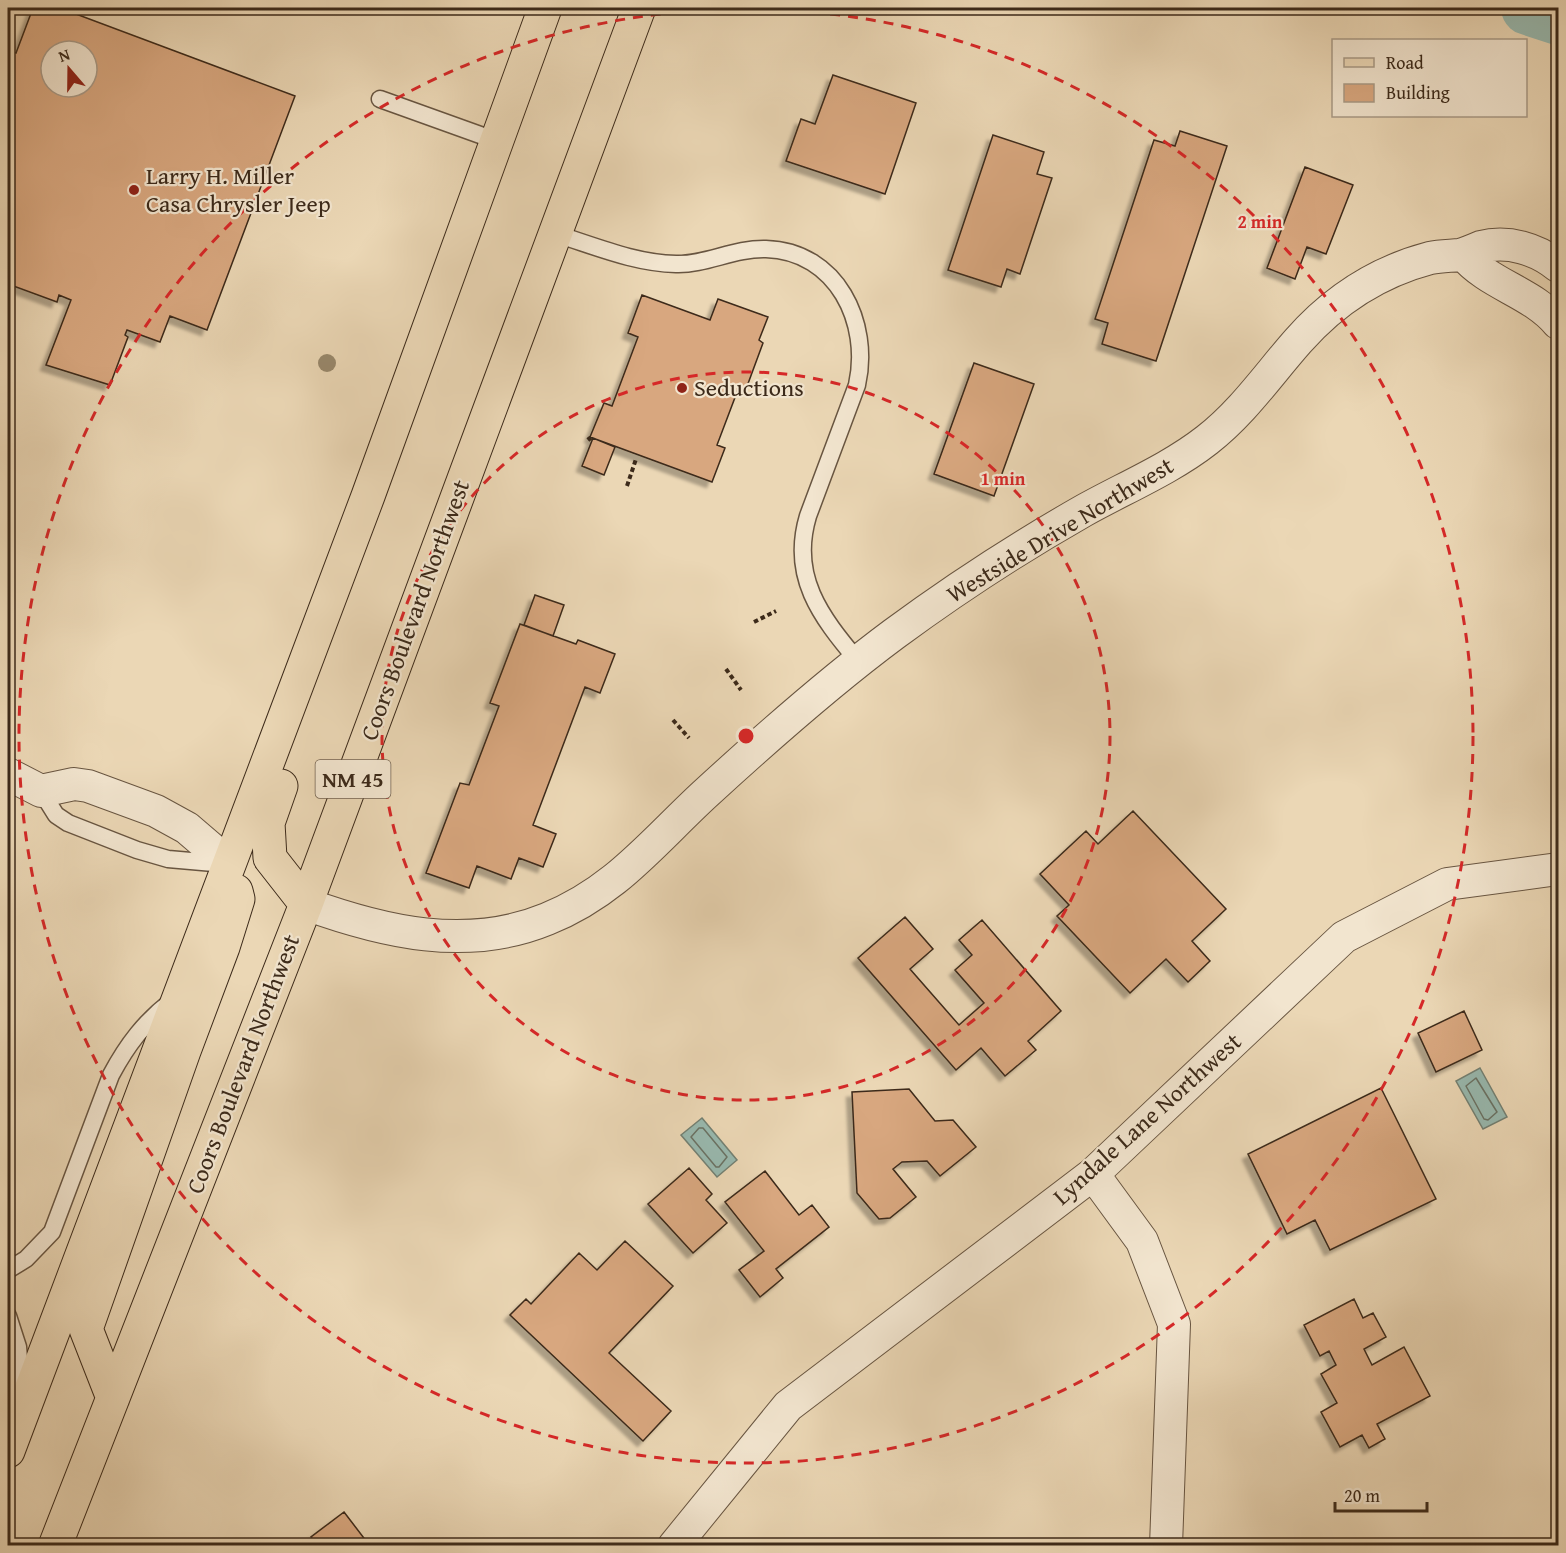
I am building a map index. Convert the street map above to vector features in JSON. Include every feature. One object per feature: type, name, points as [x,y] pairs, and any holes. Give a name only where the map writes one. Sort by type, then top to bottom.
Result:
[{"type":"main road","points":[[8,1451],[368,496],[545,8]]},
{"type":"main road","name":"Coors Boulevard Northwest","points":[[55,1545],[306,904],[639,8]]},
{"type":"main road","points":[[306,904],[270,858],[268,823],[449,324],[473,205]]},
{"type":"main road","points":[[113,1398],[87,1329],[184,1051],[224,947],[238,899],[230,864]]},
{"type":"street","name":"Westside Drive Northwest","points":[[306,904],[373,927],[424,935],[483,935],[543,921],[572,908],[621,876],[733,768],[858,661],[930,608],[1004,558],[1206,442],[1246,404],[1313,325],[1353,291],[1406,266],[1434,257],[1463,254],[1484,246],[1506,244],[1529,249],[1558,266]]},
{"type":"street","points":[[1463,254],[1475,268],[1532,300],[1558,323]]},
{"type":"street","points":[[8,774],[41,791],[74,784],[88,786],[156,811],[187,828],[230,864]]},
{"type":"street","name":"Lyndale Lane Northwest","points":[[674,1545],[788,1406],[1093,1174],[1344,937],[1447,884],[1558,869]]},
{"type":"street","points":[[1093,1174],[1142,1241],[1173,1324],[1166,1545]]},
{"type":"lane","points":[[380,99],[497,141]]},
{"type":"lane","points":[[556,234],[653,262],[678,264],[703,261],[744,250],[768,249],[790,253],[811,263],[831,278],[845,295],[855,317],[861,340],[862,363],[857,385],[808,516],[801,555],[805,578],[814,600],[858,661]]},
{"type":"lane","points":[[41,791],[56,815],[68,824],[168,859],[230,864]]},
{"type":"lane","points":[[8,1270],[26,1259],[52,1232],[111,1076],[122,1054],[137,1032],[179,996]]},
{"type":"lane","points":[[8,1316],[18,1347],[23,1410]]},
{"type":"path","points":[[588,437],[592,442]]},
{"type":"path","points":[[627,486],[636,459]]},
{"type":"path","points":[[754,621],[776,611]]},
{"type":"path","points":[[726,669],[741,690]]},
{"type":"path","points":[[673,720],[689,738]]},
{"type":"water","points":[[1480,1068],[1507,1117],[1483,1129],[1456,1081]]},
{"type":"water","points":[[702,1118],[737,1160],[717,1177],[681,1135]]},
{"type":"building","name":"Larry H. Miller Casa Chrysler Jeep","points":[[33,8],[60,8],[295,96],[207,330],[170,316],[160,342],[127,330],[125,335],[128,337],[110,385],[46,365],[71,300],[59,295],[57,302],[8,284],[8,50],[16,53]]},
{"type":"building","points":[[833,75],[916,103],[885,194],[786,161],[801,119],[815,124]]},
{"type":"building","points":[[1180,131],[1227,146],[1156,361],[1102,344],[1108,323],[1095,319],[1154,140],[1175,146]]},
{"type":"building","points":[[993,135],[1044,152],[1037,174],[1052,178],[1020,274],[1007,269],[1001,287],[948,270]]},
{"type":"building","points":[[1305,167],[1353,185],[1326,254],[1307,247],[1295,279],[1267,268]]},
{"type":"building","points":[[642,295],[710,320],[718,299],[768,317],[759,340],[763,343],[746,389],[739,387],[717,445],[725,448],[712,482],[590,437],[604,403],[612,406],[638,337],[628,333]]},
{"type":"building","points":[[974,363],[1034,384],[994,496],[934,474]]},
{"type":"building","points":[[593,438],[615,447],[604,475],[582,466]]},
{"type":"building","points":[[535,595],[564,605],[553,636],[524,625]]},
{"type":"building","points":[[520,624],[576,644],[578,640],[615,654],[600,693],[585,687],[533,825],[556,834],[543,867],[519,858],[511,879],[477,866],[469,888],[426,873],[460,783],[469,785],[499,706],[490,703]]},
{"type":"building","points":[[1133,811],[1226,909],[1192,941],[1210,961],[1188,982],[1166,959],[1130,993],[1057,916],[1069,905],[1040,874],[1086,831],[1098,844]]},
{"type":"building","points":[[905,917],[933,949],[910,969],[959,1025],[984,1003],[955,970],[972,955],[959,940],[982,920],[1061,1011],[1028,1041],[1036,1050],[1005,1076],[981,1048],[956,1070],[858,958]]},
{"type":"building","points":[[1464,1011],[1482,1050],[1436,1072],[1418,1033]]},
{"type":"building","points":[[1381,1088],[1436,1199],[1330,1250],[1315,1220],[1287,1234],[1248,1154]]},
{"type":"building","points":[[909,1089],[935,1121],[953,1120],[976,1147],[940,1176],[927,1161],[902,1162],[893,1169],[916,1197],[890,1218],[879,1219],[857,1193],[852,1092]]},
{"type":"building","points":[[689,1168],[712,1194],[706,1200],[727,1223],[693,1253],[648,1204]]},
{"type":"building","points":[[765,1171],[799,1215],[812,1205],[829,1227],[776,1269],[783,1278],[760,1297],[739,1270],[764,1251],[725,1202]]},
{"type":"building","points":[[625,1241],[673,1286],[609,1353],[671,1411],[643,1441],[510,1315],[526,1299],[531,1304],[579,1253],[597,1270]]},
{"type":"building","points":[[1354,1299],[1363,1318],[1373,1313],[1386,1337],[1364,1349],[1372,1365],[1404,1347],[1430,1396],[1377,1424],[1385,1439],[1369,1448],[1362,1435],[1340,1447],[1321,1412],[1337,1403],[1321,1374],[1336,1365],[1329,1351],[1320,1356],[1304,1325]]},
{"type":"building","points":[[344,1512],[370,1546],[318,1546],[311,1537]]},
{"type":"waterway","points":[[1528,8],[1558,18]]},
{"type":"place","name":"Larry H. Miller Casa Chrysler Jeep","points":[[134,190]]},
{"type":"place","name":"Seductions","points":[[682,388]]}]
